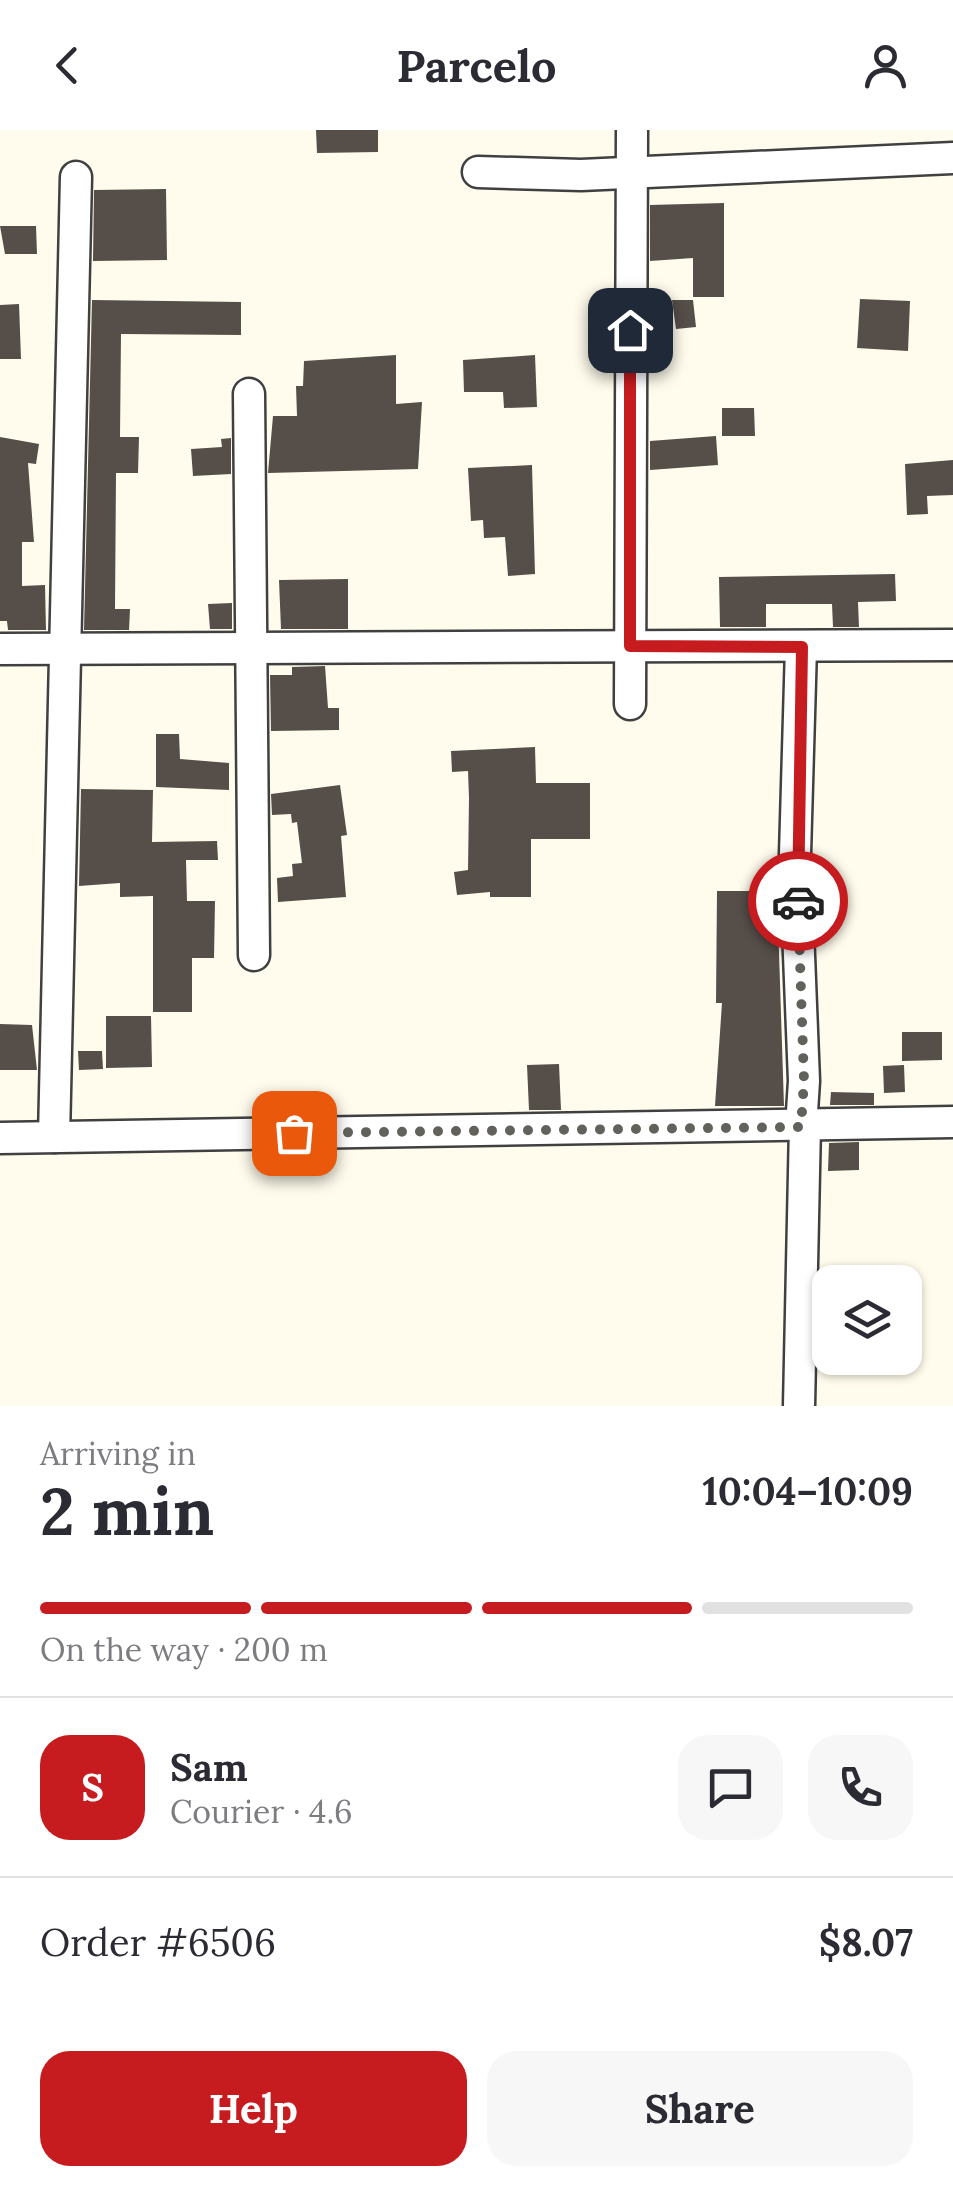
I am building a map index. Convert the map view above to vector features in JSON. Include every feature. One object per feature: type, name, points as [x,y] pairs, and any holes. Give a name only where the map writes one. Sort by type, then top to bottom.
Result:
[{"type":"street","points":[[630,704],[632,130]]},
{"type":"street","points":[[478,172],[630,173],[953,158]]},
{"type":"street","points":[[54,1138],[76,177]]},
{"type":"street","points":[[249,394],[254,955]]},
{"type":"street","points":[[0,649],[953,645]]},
{"type":"street","points":[[799,1406],[804,1081],[796,854],[802,647]]},
{"type":"street","points":[[0,1138],[953,1122]]},
{"type":"building","points":[[316,130],[378,130],[378,152],[317,153]]},
{"type":"building","points":[[166,189],[167,260],[93,261],[94,190]]},
{"type":"building","points":[[724,203],[724,297],[693,297],[693,258],[650,261],[650,205]]},
{"type":"building","points":[[0,226],[36,226],[37,254],[5,254]]},
{"type":"building","points":[[860,299],[910,301],[908,351],[857,348]]},
{"type":"building","points":[[92,300],[241,302],[241,335],[121,334],[120,437],[139,437],[138,473],[116,473],[115,609],[130,609],[129,630],[84,630]]},
{"type":"building","points":[[672,300],[693,300],[696,327],[676,329]]},
{"type":"building","points":[[19,304],[21,359],[0,359],[0,305]]},
{"type":"building","points":[[396,355],[396,404],[422,402],[418,469],[268,473],[273,416],[297,416],[296,386],[303,386],[304,361]]},
{"type":"building","points":[[535,355],[537,407],[504,408],[503,392],[464,392],[463,360]]},
{"type":"building","points":[[722,408],[754,408],[755,436],[722,436]]},
{"type":"building","points":[[716,436],[718,465],[650,470],[650,441]]},
{"type":"building","points":[[0,437],[39,444],[36,464],[28,463],[34,542],[22,542],[22,586],[45,585],[46,630],[8,630],[7,621],[0,621]]},
{"type":"building","points":[[231,438],[231,474],[193,476],[191,449],[222,447],[221,439]]},
{"type":"building","points":[[953,460],[953,495],[927,496],[928,514],[907,515],[905,464]]},
{"type":"building","points":[[532,465],[535,574],[508,576],[505,537],[484,538],[483,520],[471,521],[468,468]]},
{"type":"building","points":[[895,574],[896,601],[858,602],[859,627],[833,627],[832,604],[766,604],[766,627],[720,627],[719,577]]},
{"type":"building","points":[[348,579],[348,629],[281,629],[279,580]]},
{"type":"building","points":[[232,603],[232,629],[210,629],[208,604]]},
{"type":"building","points":[[325,666],[328,708],[339,708],[339,730],[271,731],[270,675],[292,675],[292,667]]},
{"type":"building","points":[[156,734],[179,734],[180,759],[229,763],[229,790],[156,787]]},
{"type":"building","points":[[535,747],[536,783],[590,783],[590,839],[531,839],[531,897],[490,897],[490,892],[457,895],[454,872],[468,870],[468,771],[452,772],[451,751]]},
{"type":"building","points":[[340,785],[347,835],[341,836],[346,897],[278,902],[277,878],[293,876],[292,864],[302,863],[297,822],[292,823],[291,814],[272,815],[271,794]]},
{"type":"building","points":[[81,789],[153,790],[152,842],[217,841],[218,860],[186,860],[187,901],[215,901],[214,958],[192,958],[192,1012],[153,1012],[153,896],[120,897],[120,883],[79,886]]},
{"type":"building","points":[[717,891],[777,891],[784,1106],[715,1106],[722,1003],[716,1003]]},
{"type":"building","points":[[106,1016],[151,1016],[152,1067],[106,1068]]},
{"type":"building","points":[[0,1024],[32,1025],[37,1070],[0,1070]]},
{"type":"building","points":[[902,1032],[942,1032],[942,1060],[902,1061]]},
{"type":"building","points":[[78,1051],[102,1051],[103,1069],[79,1070]]},
{"type":"building","points":[[559,1064],[561,1110],[529,1110],[527,1065]]},
{"type":"building","points":[[904,1065],[905,1092],[884,1093],[883,1066]]},
{"type":"building","points":[[831,1092],[874,1093],[874,1105],[830,1105]]},
{"type":"building","points":[[859,1142],[859,1170],[828,1171],[829,1143]]},
{"type":"way so far","points":[[294,1133],[801,1127],[804,1081],[798,901]]},
{"type":"route","points":[[630,330],[630,646],[802,647],[798,901]]}]
